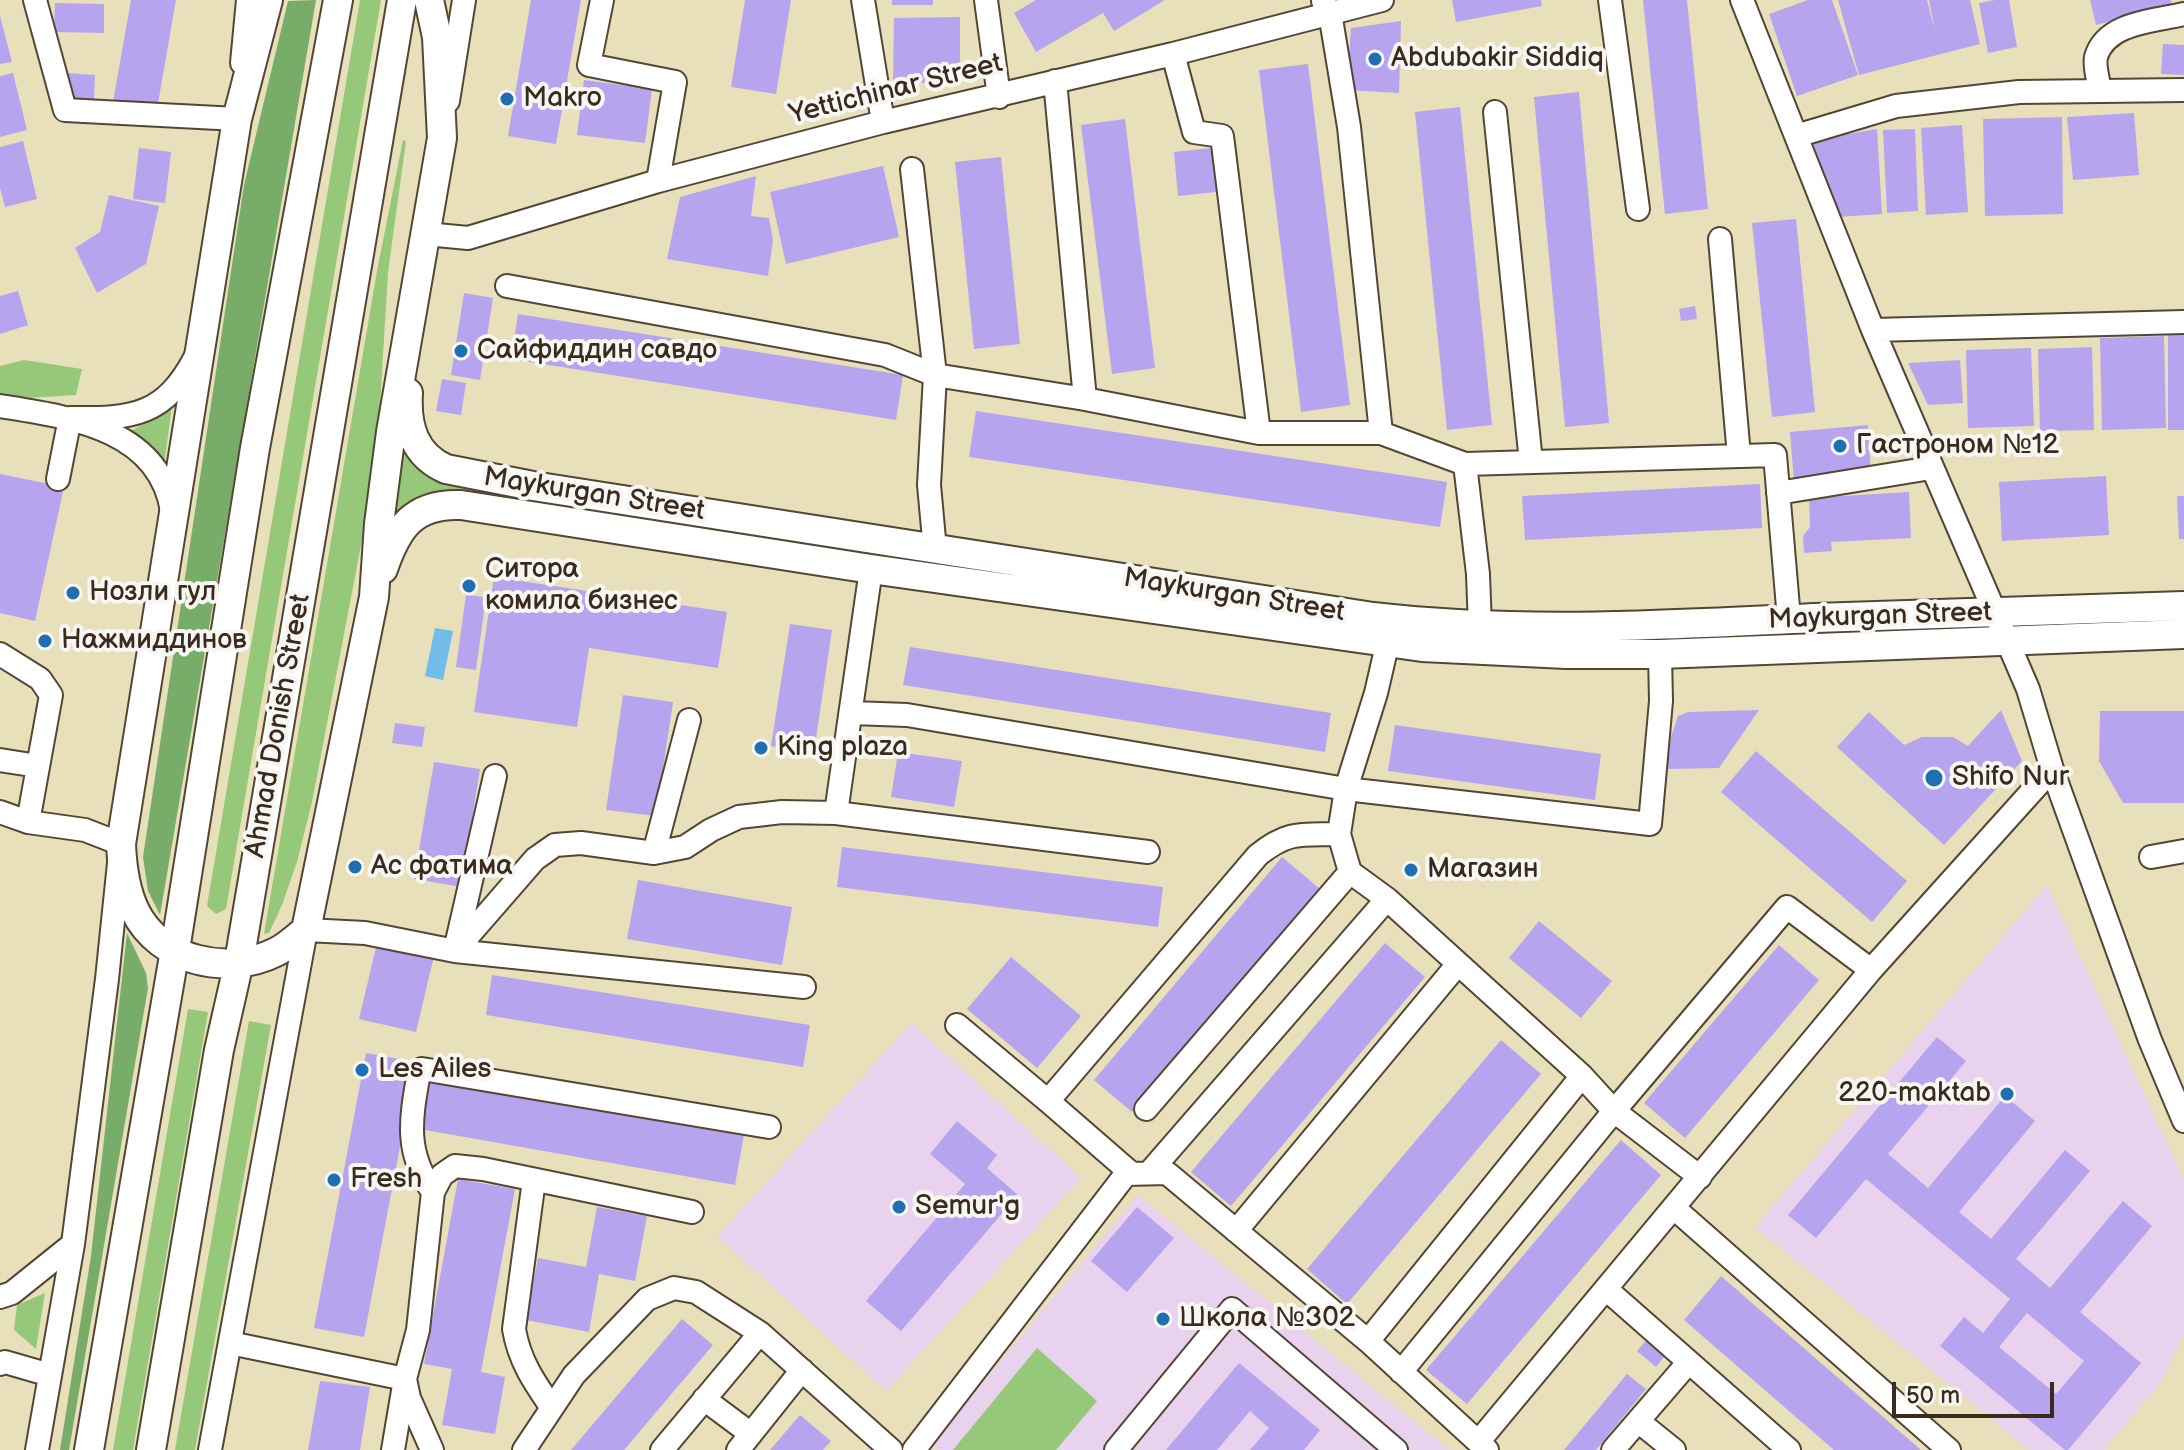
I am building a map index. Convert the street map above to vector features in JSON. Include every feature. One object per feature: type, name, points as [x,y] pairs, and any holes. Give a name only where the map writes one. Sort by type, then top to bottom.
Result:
[{"type":"main road","points":[[268,0],[237,119],[121,844],[125,881],[143,925],[175,950],[214,964],[258,959],[278,952],[306,930],[374,597],[379,524],[391,432],[411,332],[442,138],[437,37],[429,0]]},
{"type":"main road","points":[[89,1450],[175,950],[255,448],[338,0]]},
{"type":"main road","name":"Ahmad Donish Street","points":[[151,1450],[219,1050],[239,962],[402,0]]},
{"type":"main road","name":"Maykurgan Street","points":[[411,332],[409,425],[421,453],[446,469],[533,486],[935,550],[1373,617],[1480,627],[1634,626],[2184,606]]},
{"type":"main road","name":"Maykurgan Street","points":[[374,597],[390,548],[403,526],[428,508],[444,504],[871,569],[1480,652],[1660,654],[2184,634]]},
{"type":"street","points":[[35,0],[65,110],[237,119],[248,0]]},
{"type":"street","points":[[442,138],[464,0]]},
{"type":"street","points":[[602,0],[589,65],[675,82],[658,181]]},
{"type":"street","points":[[863,0],[883,122]]},
{"type":"street","points":[[986,0],[999,97]]},
{"type":"street","name":"Yettichinаr Street","points":[[426,234],[468,238],[658,181],[883,122],[1173,54],[1326,7],[1382,0]]},
{"type":"street","points":[[1610,0],[1638,209]]},
{"type":"street","points":[[1742,0],[1873,330],[2028,689],[2052,769],[2150,1040],[2178,1091],[2184,1121]]},
{"type":"street","points":[[1326,7],[1349,127],[1381,433]]},
{"type":"street","points":[[2100,89],[2095,59],[2105,41],[2117,30],[2184,14]]},
{"type":"street","points":[[1173,54],[1194,132],[1222,136],[1259,433]]},
{"type":"street","points":[[1055,81],[1085,399]]},
{"type":"street","points":[[1796,136],[1896,106],[2019,92],[2184,90]]},
{"type":"street","points":[[1495,112],[1531,462]]},
{"type":"street","points":[[912,169],[935,375],[929,485],[935,550]]},
{"type":"street","points":[[1720,239],[1739,456]]},
{"type":"street","points":[[507,286],[885,355],[935,375],[1085,399],[1259,433],[1381,433],[1465,464],[1775,455],[1789,619]]},
{"type":"street","points":[[1873,330],[2184,322]]},
{"type":"street","points":[[0,406],[70,418],[127,416],[155,408],[189,371],[200,348]]},
{"type":"street","points":[[58,479],[70,418]]},
{"type":"street","points":[[70,418],[127,441],[146,454],[164,484],[173,519]]},
{"type":"street","points":[[1465,464],[1478,574],[1480,627]]},
{"type":"street","points":[[1778,493],[1931,468]]},
{"type":"street","points":[[836,813],[871,569]]},
{"type":"street","points":[[1388,641],[1376,693],[1346,789],[1339,834],[1350,872],[1387,899],[1582,1076],[1614,1111],[1700,1177]]},
{"type":"street","points":[[0,654],[40,679],[51,695],[28,822]]},
{"type":"street","points":[[852,713],[907,715],[1346,789],[1650,824],[1661,701],[1660,654]]},
{"type":"street","points":[[654,853],[689,720]]},
{"type":"street","points":[[0,760],[38,766]]},
{"type":"street","points":[[914,1450],[1126,1174],[1167,1173],[1368,1341],[1483,1446],[1606,1289],[1871,970],[2052,769]]},
{"type":"street","points":[[455,951],[495,776]]},
{"type":"street","points":[[0,812],[28,822],[85,830],[121,844],[73,1244],[37,1450]]},
{"type":"street","points":[[455,951],[535,859],[555,845],[581,843],[654,853],[685,847],[739,817],[782,812],[836,813],[1148,852]]},
{"type":"street","points":[[1048,1101],[1258,855],[1278,839],[1339,834]]},
{"type":"street","points":[[2151,857],[2184,851]]},
{"type":"street","points":[[1146,1109],[1350,872]]},
{"type":"street","points":[[1140,1174],[1387,899]]},
{"type":"street","points":[[1401,1372],[1614,1111],[1787,907],[1871,970]]},
{"type":"street","points":[[210,1450],[306,930],[365,933],[455,951],[804,987]]},
{"type":"street","points":[[1236,1231],[1458,964]]},
{"type":"street","points":[[957,1025],[1140,1174]]},
{"type":"street","points":[[433,1192],[424,1179],[411,1137],[410,1123],[422,1069],[769,1127]]},
{"type":"street","points":[[1368,1341],[1582,1076]]},
{"type":"street","points":[[393,1450],[405,1379],[418,1330],[433,1192],[442,1175],[455,1166],[692,1212]]},
{"type":"street","points":[[534,1180],[514,1329],[518,1350],[529,1377],[552,1408]]},
{"type":"street","points":[[1674,1208],[1949,1450]]},
{"type":"street","points":[[0,1297],[12,1293],[73,1244]]},
{"type":"street","points":[[524,1450],[574,1375],[647,1299],[674,1288],[696,1292],[760,1333],[891,1450]]},
{"type":"street","points":[[1606,1289],[1789,1450]]},
{"type":"street","points":[[1116,1450],[1232,1309],[1396,1450]]},
{"type":"street","points":[[662,1450],[760,1333]]},
{"type":"street","points":[[230,1343],[405,1379]]},
{"type":"street","points":[[2,1357],[50,1375]]},
{"type":"street","points":[[1613,1450],[1688,1363]]},
{"type":"street","points":[[704,1399],[744,1442],[802,1370]]},
{"type":"street","points":[[405,1379],[409,1398],[432,1450]]},
{"type":"street","points":[[1638,1421],[1674,1450]]},
{"type":"shaded area","name":"220-maktab","points":[[2047,885],[2184,1180],[2184,1334],[2160,1384],[2103,1450],[2029,1450],[1755,1227]]},
{"type":"shaded area","name":"Semur'g","points":[[912,1023],[1081,1178],[886,1391],[717,1236]]},
{"type":"shaded area","name":"Школа №302","points":[[1138,1195],[1449,1450],[938,1450],[934,1442]]},
{"type":"green space","points":[[316,0],[160,915],[148,891],[143,857],[244,185],[288,1]]},
{"type":"green space","points":[[360,0],[381,0],[226,909],[216,914],[207,906]]},
{"type":"green space","points":[[403,140],[406,141],[388,272],[379,422],[367,514],[312,802],[282,905],[269,933],[264,934],[377,271]]},
{"type":"green space","points":[[24,360],[82,369],[76,395],[28,398],[0,394],[0,366]]},
{"type":"green space","points":[[172,405],[164,466],[128,432],[153,420]]},
{"type":"green space","points":[[402,446],[410,458],[431,475],[456,486],[496,497],[393,519]]},
{"type":"green space","points":[[127,933],[146,973],[148,988],[69,1450],[60,1450],[91,1256]]},
{"type":"green space","points":[[188,1009],[208,1012],[133,1450],[113,1450]]},
{"type":"green space","points":[[249,1021],[271,1025],[195,1450],[175,1450]]},
{"type":"green space","points":[[45,1293],[36,1349],[14,1330],[17,1305]]},
{"type":"green space","points":[[1037,1348],[1097,1401],[1056,1450],[953,1450]]},
{"type":"water","points":[[435,628],[453,631],[443,680],[425,676]]},
{"type":"building","points":[[131,0],[176,0],[157,109],[113,102]]},
{"type":"building","points":[[531,0],[581,0],[556,144],[508,136]]},
{"type":"building","points":[[745,0],[791,0],[776,94],[731,87]]},
{"type":"building","points":[[892,0],[933,0],[933,5],[892,5]]},
{"type":"building","points":[[1036,0],[1165,0],[1114,31],[1103,13],[1036,52],[1014,13]]},
{"type":"building","points":[[1452,0],[1541,0],[1542,6],[1456,22]]},
{"type":"building","points":[[1643,0],[1687,0],[1708,209],[1665,214]]},
{"type":"building","points":[[1808,0],[1832,0],[1858,75],[1797,96],[1769,14]]},
{"type":"building","points":[[1838,0],[1927,0],[1935,31],[1929,0],[1970,0],[1980,44],[1859,75]]},
{"type":"building","points":[[2009,0],[2017,47],[1988,53],[1979,3]]},
{"type":"building","points":[[2090,0],[2171,0],[2172,5],[2096,25]]},
{"type":"building","points":[[55,3],[104,4],[104,33],[54,32]]},
{"type":"building","points":[[0,16],[12,62],[0,64]]},
{"type":"building","points":[[960,17],[960,83],[893,83],[894,18]]},
{"type":"building","name":"Abdubakir Siddiq","points":[[1401,21],[1399,93],[1347,90],[1351,28]]},
{"type":"building","points":[[2163,44],[2184,45],[2184,75],[2161,74]]},
{"type":"building","points":[[1308,64],[1350,405],[1301,412],[1259,70]]},
{"type":"building","points":[[13,73],[27,130],[0,137],[0,76]]},
{"type":"building","points":[[66,73],[95,75],[94,100],[64,98]]},
{"type":"building","points":[[584,80],[652,89],[645,143],[577,135]]},
{"type":"building","points":[[1579,92],[1609,423],[1565,427],[1534,97]]},
{"type":"building","points":[[1460,107],[1492,425],[1447,430],[1415,112]]},
{"type":"building","points":[[2134,113],[2139,175],[2073,180],[2067,117]]},
{"type":"building","points":[[2062,117],[2063,214],[1985,216],[1983,119]]},
{"type":"building","points":[[1125,119],[1155,368],[1112,374],[1081,125]]},
{"type":"building","points":[[1962,125],[1968,212],[1926,215],[1921,128]]},
{"type":"building","points":[[1877,129],[1882,214],[1838,217],[1808,141]]},
{"type":"building","points":[[1915,129],[1918,211],[1887,213],[1883,130]]},
{"type":"building","points":[[23,141],[37,199],[5,207],[0,188],[0,147]]},
{"type":"building","points":[[139,148],[171,152],[165,203],[133,199]]},
{"type":"building","points":[[1212,148],[1216,192],[1178,196],[1174,152]]},
{"type":"building","points":[[1001,157],[1020,344],[974,349],[955,162]]},
{"type":"building","points":[[883,166],[899,237],[786,264],[770,192]]},
{"type":"building","points":[[756,176],[751,216],[769,218],[773,240],[768,276],[667,259],[680,197]]},
{"type":"building","points":[[109,195],[159,206],[146,264],[97,293],[75,248],[100,232]]},
{"type":"building","points":[[1796,219],[1815,412],[1772,417],[1752,223]]},
{"type":"building","points":[[18,291],[28,325],[0,334],[0,296]]},
{"type":"building","points":[[464,293],[493,298],[480,380],[451,375]]},
{"type":"building","points":[[1695,306],[1697,319],[1681,321],[1679,309]]},
{"type":"building","points":[[518,314],[903,375],[896,420],[511,359]]},
{"type":"building","points":[[2184,333],[2184,430],[2168,430],[2168,334]]},
{"type":"building","points":[[2164,336],[2166,428],[2102,430],[2100,338]]},
{"type":"building","points":[[2092,347],[2094,430],[2040,431],[2038,349]]},
{"type":"building","points":[[2031,348],[2034,426],[1968,428],[1966,350]]},
{"type":"building","points":[[1960,360],[1963,403],[1928,405],[1908,363]]},
{"type":"building","points":[[442,379],[466,383],[461,415],[436,411]]},
{"type":"building","points":[[976,411],[1447,482],[1440,527],[969,457]]},
{"type":"building","points":[[1868,425],[1871,476],[1794,482],[1790,432]]},
{"type":"building","points":[[0,474],[64,487],[35,621],[0,613]]},
{"type":"building","points":[[2106,476],[2109,535],[2002,541],[1999,482]]},
{"type":"building","points":[[1760,484],[1762,528],[1525,540],[1522,496]]},
{"type":"building","points":[[1909,492],[1911,538],[1831,542],[1832,551],[1804,553],[1803,536],[1810,527],[1809,498]]},
{"type":"building","points":[[2177,496],[2184,496],[2184,539],[2179,539]]},
{"type":"building","points":[[494,577],[727,612],[718,668],[589,648],[577,727],[474,712]]},
{"type":"building","points":[[466,595],[486,597],[476,670],[456,667]]},
{"type":"building","points":[[790,624],[832,630],[814,752],[771,746]]},
{"type":"building","points":[[910,647],[1331,713],[1325,752],[903,685]]},
{"type":"building","points":[[623,695],[673,702],[656,816],[606,810]]},
{"type":"building","points":[[1759,710],[1719,768],[1667,769],[1671,737],[1678,716],[1688,712]]},
{"type":"building","points":[[2001,710],[2022,761],[1944,845],[1837,747],[1869,712],[1904,745],[1922,737],[1953,737],[1968,746]]},
{"type":"building","points":[[2100,711],[2184,711],[2184,803],[2123,803],[2099,761]]},
{"type":"building","points":[[395,723],[425,727],[422,747],[392,743]]},
{"type":"building","points":[[1395,725],[1601,754],[1595,800],[1388,771]]},
{"type":"building","points":[[1756,751],[1907,881],[1872,922],[1721,792]]},
{"type":"building","points":[[898,752],[962,761],[954,807],[891,797]]},
{"type":"building","points":[[434,762],[480,769],[461,887],[414,879]]},
{"type":"building","points":[[842,847],[1163,887],[1158,927],[837,887]]},
{"type":"building","points":[[1282,857],[1320,889],[1132,1112],[1094,1080]]},
{"type":"building","points":[[638,880],[792,907],[782,965],[627,939]]},
{"type":"building","points":[[1539,921],[1612,981],[1581,1018],[1509,958]]},
{"type":"building","points":[[377,943],[434,956],[416,1032],[359,1019]]},
{"type":"building","points":[[1385,943],[1425,977],[1231,1206],[1191,1172]]},
{"type":"building","points":[[1779,945],[1819,980],[1685,1138],[1644,1103]]},
{"type":"building","points":[[1011,957],[1081,1016],[1037,1068],[967,1009]]},
{"type":"building","points":[[492,975],[810,1025],[803,1067],[486,1015]]},
{"type":"building","points":[[1937,1037],[1966,1061],[1888,1154],[1928,1188],[2005,1096],[2035,1121],[1959,1212],[1991,1239],[2065,1150],[2090,1171],[2016,1259],[2050,1288],[2123,1201],[2152,1226],[2080,1312],[2141,1363],[2065,1450],[1940,1346],[1964,1317],[1983,1333],[2010,1299],[1866,1179],[1816,1238],[1788,1215]],"holes":[[[2027,1313],[2084,1361],[2056,1394],[1999,1347]]]},
{"type":"building","points":[[1501,1040],[1541,1074],[1347,1304],[1307,1269]]},
{"type":"building","points":[[366,1053],[416,1062],[364,1337],[314,1328]]},
{"type":"building","points":[[424,1072],[745,1129],[735,1185],[414,1128]]},
{"type":"building","points":[[957,1121],[997,1155],[987,1168],[1018,1195],[901,1331],[866,1301],[965,1184],[930,1154]]},
{"type":"building","points":[[1621,1140],[1661,1175],[1467,1404],[1426,1370]]},
{"type":"building","points":[[458,1179],[515,1189],[481,1372],[505,1377],[495,1434],[442,1425],[452,1369],[424,1364]]},
{"type":"building","points":[[597,1207],[647,1216],[635,1281],[599,1274],[589,1332],[526,1320],[538,1258],[586,1267]]},
{"type":"building","points":[[1137,1207],[1174,1238],[1127,1292],[1091,1261]]},
{"type":"building","points":[[1721,1276],[1921,1450],[1834,1450],[1684,1320]]},
{"type":"building","points":[[682,1319],[713,1345],[624,1450],[571,1450]]},
{"type":"building","points":[[1649,1337],[1667,1353],[1656,1367],[1637,1351]]},
{"type":"building","points":[[1239,1363],[1320,1430],[1304,1450],[1250,1450],[1269,1428],[1250,1411],[1217,1450],[1166,1450]]},
{"type":"building","points":[[1627,1374],[1646,1389],[1596,1450],[1564,1450]]},
{"type":"building","points":[[320,1381],[370,1387],[360,1450],[308,1450]]},
{"type":"building","points":[[800,1415],[831,1441],[823,1450],[770,1450]]},
{"type":"place","name":"Abdubakir Siddiq","points":[[1375,59]]},
{"type":"place","name":"Makro","points":[[507,99]]},
{"type":"place","name":"Сайфиддин савдо","points":[[461,351]]},
{"type":"place","name":"Гастроном №12","points":[[1840,446]]},
{"type":"place","name":"Ситора комила бизнес","points":[[469,586]]},
{"type":"place","name":"Нозли гул","points":[[73,593]]},
{"type":"place","name":"Нажмиддинов","points":[[45,641]]},
{"type":"place","name":"King plaza","points":[[761,748]]},
{"type":"place","name":"Shifo Nur","points":[[1934,778]]},
{"type":"place","name":"Ас фатима","points":[[355,867]]},
{"type":"place","name":"Магазин","points":[[1411,870]]},
{"type":"place","name":"Les Ailes","points":[[362,1070]]},
{"type":"place","name":"220-maktab","points":[[2007,1094]]},
{"type":"place","name":"Fresh","points":[[334,1180]]},
{"type":"place","name":"Semur'g","points":[[899,1207]]},
{"type":"place","name":"Школа №302","points":[[1163,1319]]}]
